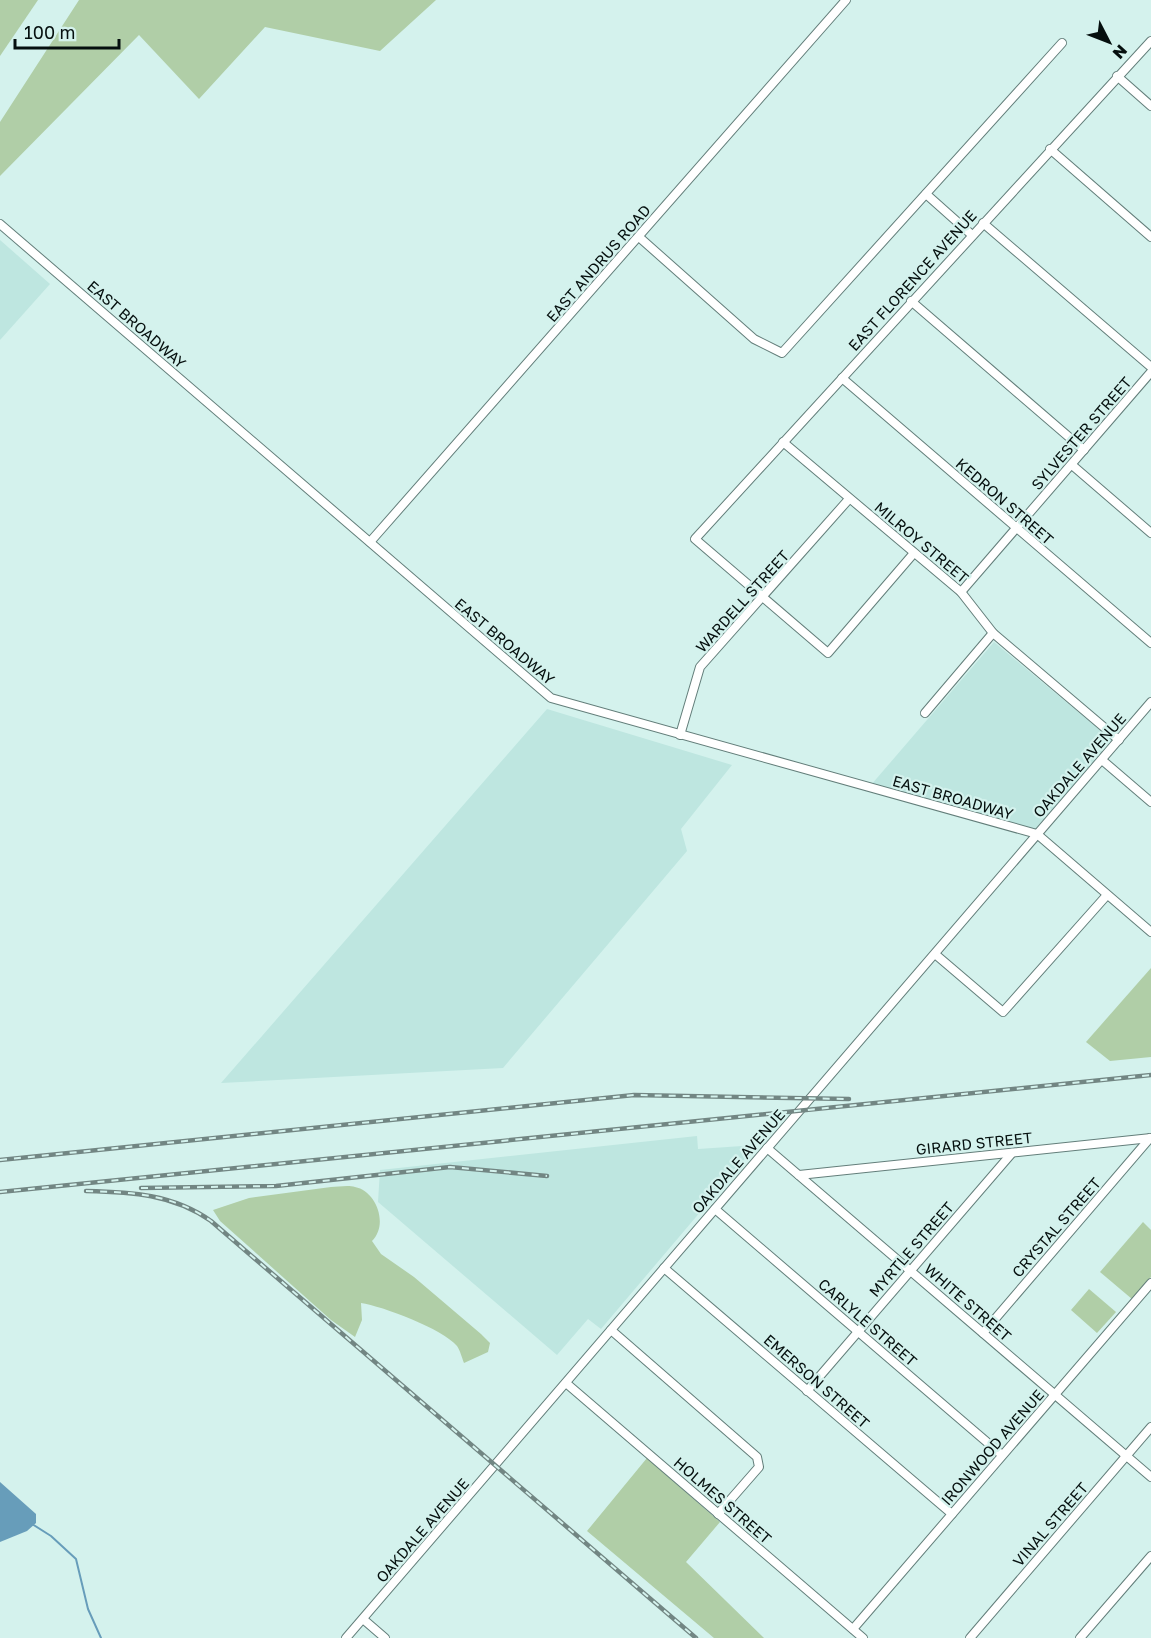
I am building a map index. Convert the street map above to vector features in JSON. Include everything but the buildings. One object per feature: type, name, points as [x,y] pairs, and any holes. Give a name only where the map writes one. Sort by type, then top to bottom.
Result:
[{"type":"street","name":"EAST ANDRUS ROAD","points":[[370,542],[846,0]]},
{"type":"street","name":"EAST FLORENCE AVENUE","points":[[763,598],[695,539],[1151,41]]},
{"type":"street","points":[[639,237],[762,345],[782,353],[1062,43]]},
{"type":"street","points":[[1117,76],[1151,106]]},
{"type":"street","points":[[1050,149],[1151,237]]},
{"type":"street","points":[[926,194],[972,235]]},
{"type":"street","points":[[983,223],[1151,367]]},
{"type":"street","name":"EAST BROADWAY","points":[[0,224],[551,698],[1037,834],[1151,932]]},
{"type":"street","points":[[911,302],[1084,450]]},
{"type":"street","name":"SYLVESTER STREET","points":[[961,592],[1151,372]]},
{"type":"street","name":"KEDRON STREET","points":[[842,378],[1151,643]]},
{"type":"street","name":"MILROY STREET","points":[[783,442],[961,592],[993,633],[1119,740]]},
{"type":"street","points":[[1071,465],[1151,533]]},
{"type":"street","name":"WARDELL STREET","points":[[680,735],[700,667],[849,499]]},
{"type":"street","points":[[763,598],[828,653],[914,554]]},
{"type":"street","points":[[925,713],[993,633]]},
{"type":"street","name":"OAKDALE AVENUE","points":[[346,1638],[1151,702]]},
{"type":"street","points":[[1101,760],[1151,802]]},
{"type":"street","points":[[935,954],[1003,1012],[1107,895]]},
{"type":"street","name":"GIRARD STREET","points":[[799,1175],[1151,1138]]},
{"type":"street","name":"CRYSTAL STREET","points":[[983,1333],[1151,1138]]},
{"type":"street","name":"WHITE STREET","points":[[768,1148],[1151,1477]]},
{"type":"street","name":"MYRTLE STREET","points":[[807,1391],[1012,1153]]},
{"type":"street","name":"CARLYLE STREET","points":[[715,1209],[1002,1455]]},
{"type":"street","name":"EMERSON STREET","points":[[664,1268],[952,1514]]},
{"type":"street","name":"IRONWOOD AVENUE","points":[[853,1629],[1151,1283]]},
{"type":"street","points":[[611,1330],[754,1454],[760,1464],[718,1514]]},
{"type":"street","name":"HOLMES STREET","points":[[566,1383],[863,1638]]},
{"type":"street","name":"VINAL STREET","points":[[970,1638],[1151,1427]]},
{"type":"street","points":[[1080,1638],[1151,1556]]},
{"type":"street","points":[[363,1619],[385,1638]]},
{"type":"shaded area","points":[[0,240],[50,284],[0,340]]},
{"type":"shaded area","points":[[994,642],[1113,741],[1035,830],[871,785]]},
{"type":"shaded area","points":[[547,709],[732,765],[681,829],[687,851],[503,1068],[221,1083]]},
{"type":"shaded area","points":[[697,1136],[698,1149],[757,1145],[601,1329],[588,1319],[557,1355],[378,1202],[380,1170]]},
{"type":"shaded area","points":[[0,1482],[36,1514],[36,1523],[27,1531],[0,1542]]},
{"type":"green space","points":[[0,0],[38,0],[0,56]]},
{"type":"green space","points":[[79,0],[436,0],[380,51],[265,27],[199,99],[139,35],[0,176],[0,122]]},
{"type":"green space","points":[[1151,968],[1151,1057],[1110,1061],[1086,1042]]},
{"type":"green space","points":[[352,1186],[369,1195],[380,1217],[377,1234],[372,1241],[381,1254],[414,1277],[481,1334],[490,1343],[488,1352],[464,1363],[457,1346],[450,1339],[397,1313],[361,1303],[362,1320],[355,1337],[331,1320],[220,1221],[213,1210],[249,1198]]},
{"type":"green space","points":[[1143,1222],[1151,1230],[1151,1277],[1132,1299],[1100,1272]]},
{"type":"green space","points":[[1089,1289],[1116,1312],[1097,1333],[1071,1310]]},
{"type":"green space","points":[[647,1458],[720,1522],[686,1562],[764,1638],[714,1638],[587,1531]]},
{"type":"waterway","points":[[32,1524],[51,1536],[76,1559],[88,1609],[101,1638]]},
{"type":"railway","points":[[0,1192],[1151,1075]]},
{"type":"railway","points":[[0,1160],[634,1095],[849,1099]]},
{"type":"railway","points":[[141,1188],[276,1186],[450,1167],[547,1176]]},
{"type":"railway","points":[[86,1191],[151,1196],[182,1205],[211,1221],[696,1638]]}]
